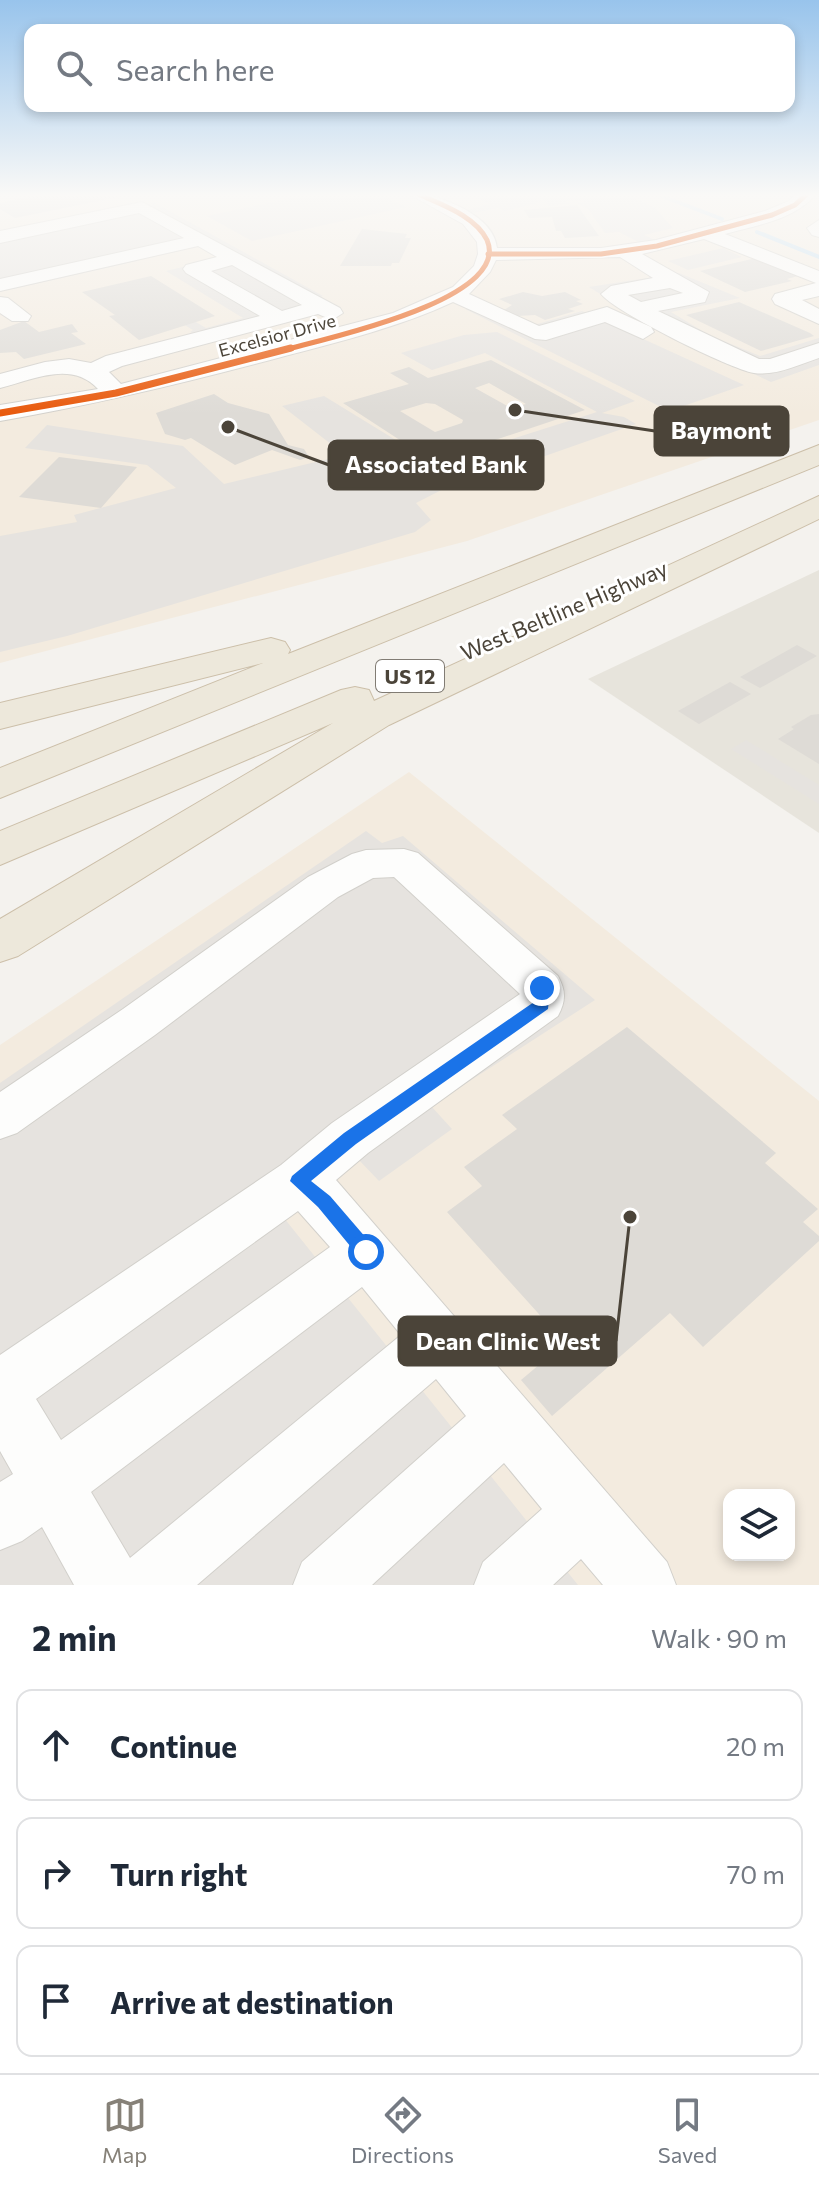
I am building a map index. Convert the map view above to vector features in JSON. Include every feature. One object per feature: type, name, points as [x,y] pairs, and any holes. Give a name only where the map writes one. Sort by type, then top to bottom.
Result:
[{"type":"highway","name":"US 12","points":[[0,784],[819,454]]},
{"type":"highway","points":[[0,943],[375,716],[819,504]]},
{"type":"highway","name":"West Beltline Highway","points":[[0,849],[819,504]]},
{"type":"highway","points":[[0,716],[182,674],[306,641],[400,612],[655,520]]},
{"type":"street","points":[[0,285],[81,267]]},
{"type":"street","points":[[201,267],[193,269],[279,318]]},
{"type":"street","points":[[248,267],[360,329]]},
{"type":"street","name":"Excelsior Drive","points":[[0,413],[116,393],[360,329],[422,310],[454,295],[479,274],[482,267]]},
{"type":"street","points":[[649,267],[672,281],[618,290],[612,294],[696,340],[755,366],[772,366],[819,350]]},
{"type":"street","points":[[791,267],[819,278]]},
{"type":"street","points":[[819,289],[783,299],[819,317]]},
{"type":"street","points":[[454,295],[535,332],[546,333],[607,314],[670,345],[696,340]]},
{"type":"street","points":[[0,303],[20,316]]},
{"type":"street","points":[[0,381],[49,368],[93,371],[114,361],[321,307]]},
{"type":"street","points":[[93,371],[116,393]]},
{"type":"street","points":[[0,1118],[139,1022],[323,887],[366,864],[404,863],[542,988],[542,1004],[350,1138],[299,1181],[3,1380],[7,1405],[109,1585]]},
{"type":"street","points":[[299,1181],[324,1201],[644,1585]]},
{"type":"street","points":[[0,1519],[366,1252]]},
{"type":"street","points":[[148,1585],[439,1339]]},
{"type":"street","points":[[325,1585],[506,1420]]},
{"type":"street","points":[[506,1585],[584,1513]]},
{"type":"shaded area","points":[[0,267],[819,267],[819,420],[467,541],[0,663]]},
{"type":"shaded area","points":[[0,267],[111,267],[0,292]]},
{"type":"shaded area","points":[[183,267],[271,267],[323,296],[314,299],[323,304],[199,336],[161,311],[172,308],[206,328],[243,318],[166,271]]},
{"type":"shaded area","points":[[679,273],[740,298],[671,312],[709,335],[760,356],[819,338],[819,365],[771,382],[647,323],[589,287]]},
{"type":"shaded area","points":[[488,303],[534,325],[582,311],[744,385],[669,411],[465,309]]},
{"type":"shaded area","points":[[497,332],[635,401],[602,413],[624,417],[636,424],[477,480],[452,458],[597,412],[485,353],[432,370],[401,353],[464,335]]},
{"type":"shaded area","points":[[324,396],[461,480],[416,503],[431,520],[415,532],[67,636],[0,652],[0,536],[77,522],[74,515],[176,488],[147,465],[25,448],[47,425],[183,446],[224,484],[345,455],[282,406]]},
{"type":"shaded area","points":[[819,570],[819,833],[588,679]]},
{"type":"shaded area","points":[[746,740],[819,785],[819,804],[731,749]]},
{"type":"shaded area","points":[[409,772],[819,1101],[819,1585],[0,1585],[0,1045]]},
{"type":"shaded area","points":[[366,831],[382,843],[403,836],[595,1000],[431,1106],[452,1129],[379,1181],[357,1158],[280,1213],[578,1585],[0,1585],[0,1083]]},
{"type":"building","points":[[717,267],[777,267],[798,276],[787,279],[792,281],[745,292],[700,271]]},
{"type":"building","points":[[151,276],[215,316],[139,340],[109,316],[115,315],[82,292]]},
{"type":"building","points":[[523,292],[542,296],[565,292],[583,304],[568,309],[575,311],[545,320],[535,315],[517,316],[504,310],[512,305],[499,299]]},
{"type":"building","points":[[739,302],[814,336],[761,351],[686,315]]},
{"type":"building","points":[[24,321],[39,332],[72,324],[78,332],[71,333],[86,344],[24,359],[16,352],[0,353],[0,330]]},
{"type":"building","points":[[491,360],[585,410],[432,461],[343,403],[409,384],[390,373],[409,367],[428,378]],"holes":[[[489,383],[526,404],[511,408],[475,388]],[[426,403],[435,404],[463,420],[462,423],[435,432],[400,411]]]},
{"type":"building","points":[[214,394],[228,403],[269,414],[288,445],[304,449],[309,457],[300,460],[272,450],[235,465],[191,438],[185,440],[165,434],[156,413]]},
{"type":"building","points":[[59,457],[137,467],[101,508],[19,497]]},
{"type":"building","points":[[797,645],[817,656],[760,688],[740,677]]},
{"type":"building","points":[[730,682],[751,694],[699,724],[678,711]]},
{"type":"building","points":[[819,714],[819,764],[778,739],[794,729],[791,727],[811,715]]},
{"type":"building","points":[[627,1027],[776,1153],[765,1163],[818,1209],[803,1222],[819,1236],[819,1241],[703,1347],[670,1313],[552,1416],[521,1380],[565,1343],[447,1212],[482,1186],[464,1167],[517,1129],[502,1115]]},
{"type":"cycle path","points":[[0,413],[116,393],[401,318],[460,291],[483,267]]},
{"type":"place","name":"Baymont","points":[[515,410]]},
{"type":"place","name":"Associated Bank","points":[[228,427]]},
{"type":"place","name":"Dean Clinic West","points":[[630,1217]]},
{"type":"route","points":[[366,1252],[324,1201],[299,1181],[350,1138],[542,1004],[542,988]]}]
